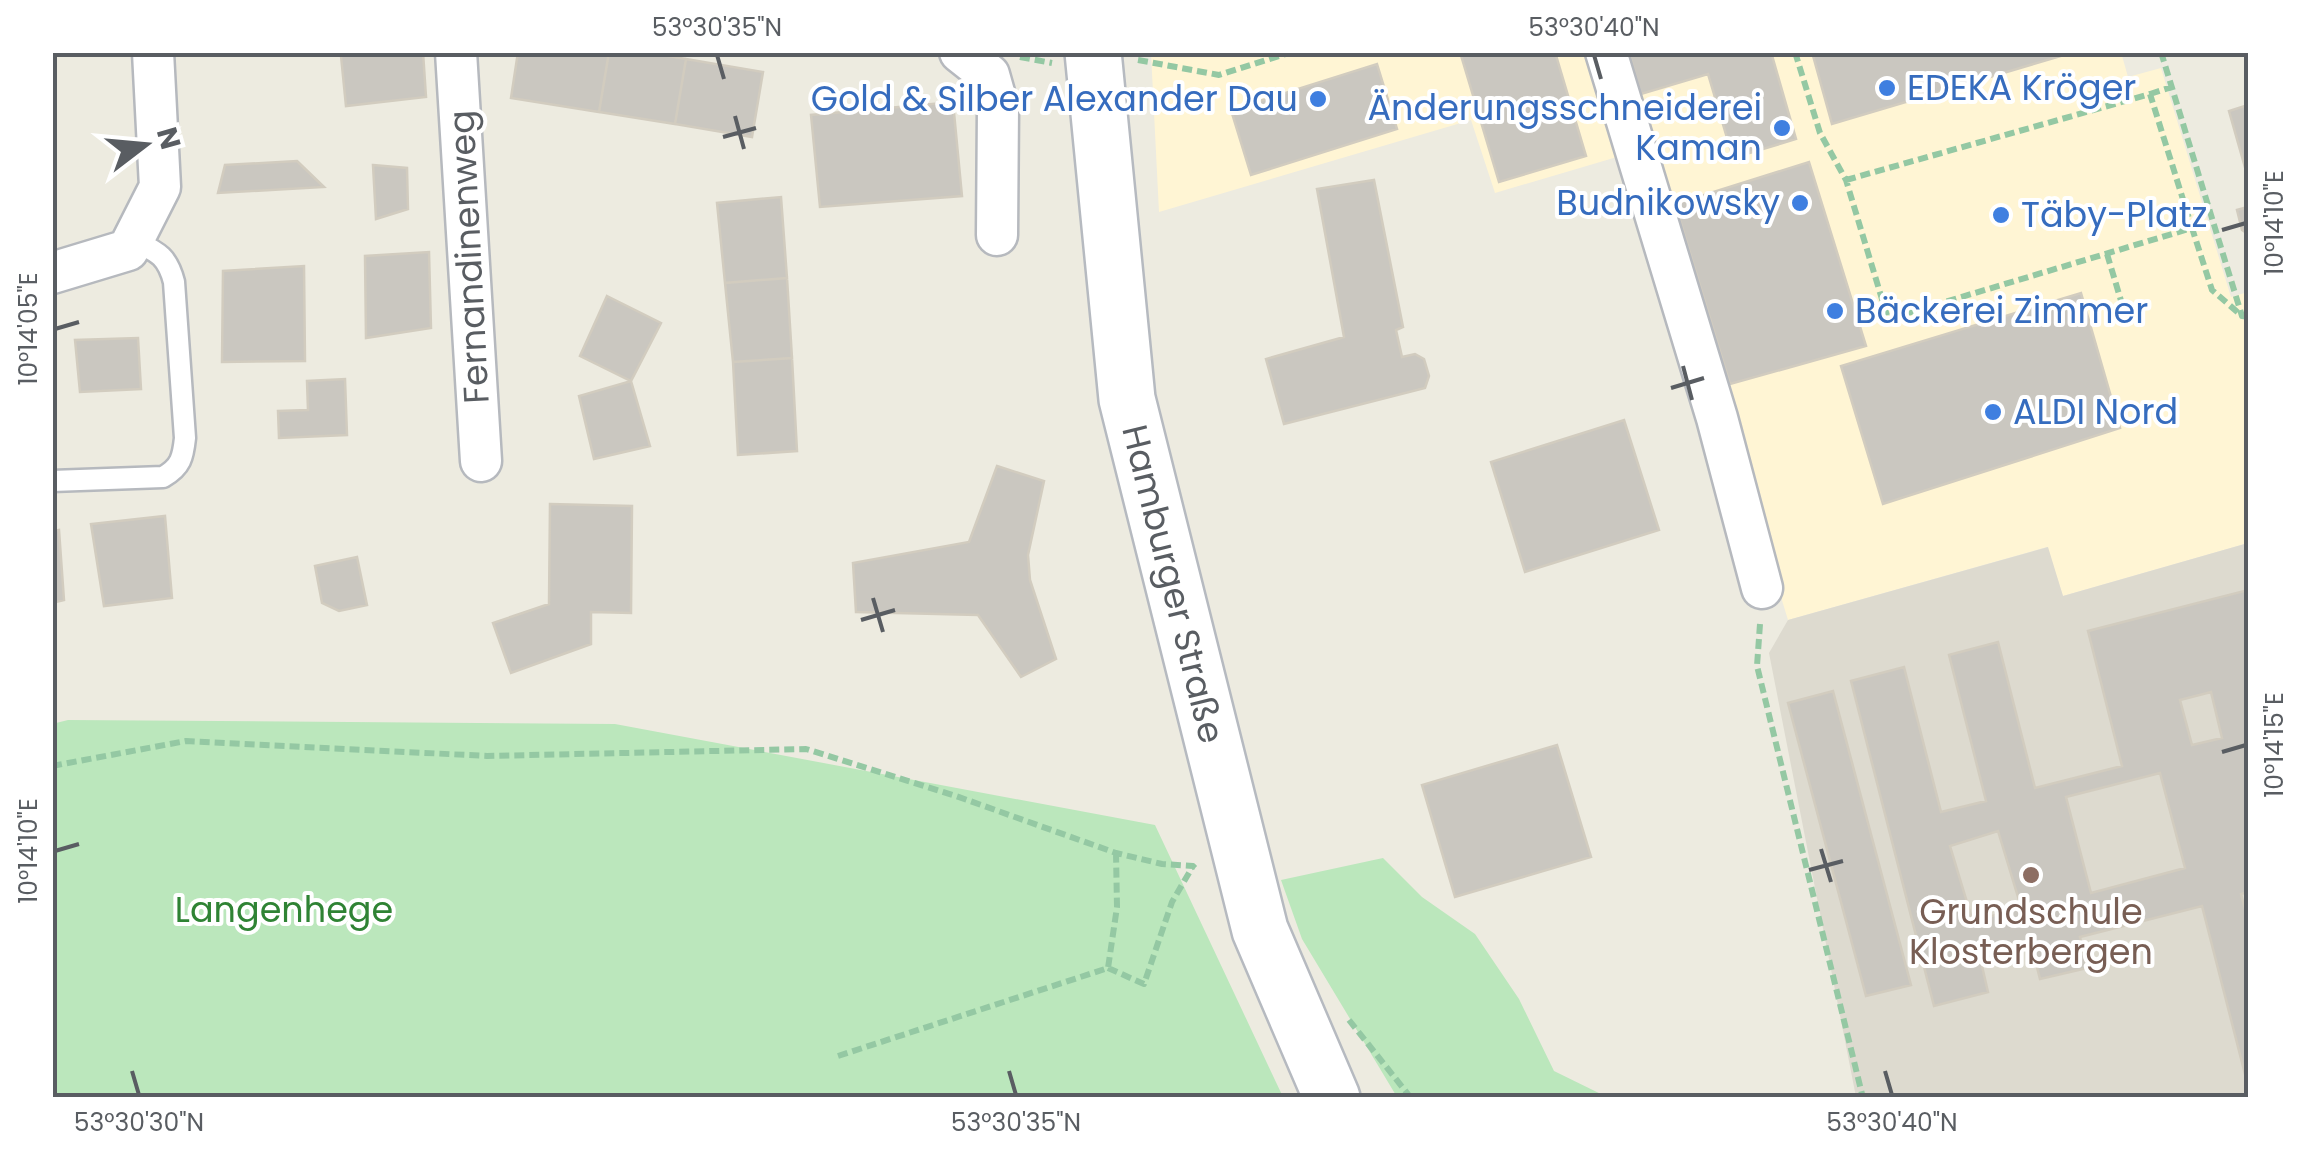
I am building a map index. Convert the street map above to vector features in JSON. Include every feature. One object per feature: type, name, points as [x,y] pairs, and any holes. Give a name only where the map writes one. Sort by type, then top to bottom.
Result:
[{"type":"main road","name":"Hamburger Straße","points":[[1113,56],[1127,399],[1260,930],[1332,1098]]},
{"type":"street","points":[[52,273],[128,250],[160,187],[153,52]]},
{"type":"street","name":"Fernandinenweg","points":[[456,52],[481,460]]},
{"type":"street","points":[[960,52],[989,75],[998,107],[997,235]]},
{"type":"street","points":[[1606,52],[1717,418],[1762,588]]},
{"type":"lane","points":[[52,481],[163,477],[177,470],[183,455],[185,438],[170,264],[159,253],[133,240]]},
{"type":"path","points":[[1113,56],[1220,75],[1292,52]]},
{"type":"path","points":[[1795,52],[1820,133],[1846,180],[1888,319],[2192,228]]},
{"type":"path","points":[[2161,52],[2245,317]]},
{"type":"path","points":[[1846,180],[2172,87]]},
{"type":"path","points":[[2150,94],[2212,290],[2245,317]]},
{"type":"path","points":[[2107,254],[2125,314]]},
{"type":"path","points":[[1762,588],[1757,666],[1863,1098]]},
{"type":"path","points":[[52,766],[186,742],[487,756],[806,750],[956,796],[1116,853],[1162,864],[1193,866],[1206,879]]},
{"type":"path","points":[[1108,968],[1117,907],[1116,853]]},
{"type":"path","points":[[838,1056],[1108,968],[1144,984],[1172,902],[1193,866]]},
{"type":"path","points":[[1340,1010],[1377,1051],[1411,1098]]},
{"type":"shaded area","points":[[2121,52],[2128,77],[2161,68],[2231,297],[2248,292],[2248,543],[2063,596],[2047,547],[1788,620],[1644,149],[1495,193],[1471,120],[1159,212],[1151,53]]},
{"type":"shaded area","name":"Grundschule Klosterbergen","points":[[2248,543],[2248,1097],[1856,1097],[1769,653],[1788,620],[2048,547],[2063,596]]},
{"type":"green space","name":"Langenhege","points":[[68,720],[615,724],[1155,825],[1283,1097],[53,1097],[52,724]]},
{"type":"green space","points":[[1383,858],[1422,897],[1475,934],[1519,999],[1554,1071],[1607,1097],[1397,1097],[1302,939],[1281,880]]},
{"type":"building","points":[[354,52],[423,52],[426,97],[346,106],[341,56]]},
{"type":"building","points":[[518,52],[609,52],[599,112],[511,98]]},
{"type":"building","points":[[609,52],[645,52],[686,59],[675,124],[599,112]]},
{"type":"building","points":[[1460,52],[1555,52],[1586,156],[1499,182]]},
{"type":"building","points":[[1629,52],[1771,52],[1796,139],[1733,158],[1708,74],[1641,94]]},
{"type":"building","name":"EDEKA Kröger","points":[[1812,52],[2074,52],[1832,124]]},
{"type":"building","points":[[686,59],[763,72],[752,137],[675,124]]},
{"type":"building","points":[[1377,64],[1397,129],[1251,175],[1231,110]]},
{"type":"building","points":[[953,102],[962,196],[820,207],[811,115]]},
{"type":"building","points":[[2248,105],[2248,178],[2229,111]]},
{"type":"building","points":[[297,161],[324,187],[218,193],[225,165]]},
{"type":"building","points":[[1809,162],[1866,346],[1730,384],[1675,204]]},
{"type":"building","points":[[373,165],[407,168],[408,209],[376,219]]},
{"type":"building","points":[[1374,180],[1403,327],[1396,330],[1402,357],[1415,354],[1424,359],[1429,376],[1425,388],[1284,424],[1266,359],[1344,337],[1317,189]]},
{"type":"building","points":[[781,197],[787,278],[725,283],[717,203]]},
{"type":"building","points":[[2248,207],[2248,234],[2242,230],[2237,210]]},
{"type":"building","points":[[429,252],[431,328],[366,338],[365,256]]},
{"type":"building","points":[[304,266],[305,361],[222,362],[223,271]]},
{"type":"building","points":[[787,278],[792,358],[733,362],[725,283]]},
{"type":"building","points":[[2081,293],[2120,428],[1883,504],[1841,366]]},
{"type":"building","points":[[607,296],[661,323],[631,381],[580,356]]},
{"type":"building","points":[[138,338],[141,389],[80,392],[75,340]]},
{"type":"building","points":[[792,358],[797,451],[738,455],[733,362]]},
{"type":"building","points":[[345,379],[347,435],[279,438],[278,411],[308,410],[307,381]]},
{"type":"building","points":[[631,381],[650,446],[594,459],[579,396]]},
{"type":"building","points":[[1624,420],[1659,530],[1525,572],[1491,462]]},
{"type":"building","points":[[997,466],[1044,481],[1028,555],[1030,580],[1056,659],[1021,677],[978,615],[856,612],[853,563],[969,542]]},
{"type":"building","points":[[550,504],[632,506],[631,613],[591,612],[591,644],[511,673],[493,623],[549,604]]},
{"type":"building","points":[[165,516],[172,598],[104,606],[91,524]]},
{"type":"building","points":[[59,530],[64,600],[52,603],[52,531]]},
{"type":"building","points":[[357,557],[367,605],[339,611],[322,603],[315,566]]},
{"type":"building","points":[[2248,590],[2248,892],[2241,894],[2248,920],[2248,1086],[2202,906],[2080,937],[2087,968],[2040,979],[2030,940],[1979,953],[1988,992],[1934,1006],[1851,681],[1904,667],[1941,812],[1986,801],[1949,655],[1998,642],[2035,788],[2122,766],[2088,631]],"holes":[[[2211,692],[2222,738],[2192,745],[2180,700]],[[2160,773],[2185,868],[2091,893],[2066,797]],[[1998,831],[2021,907],[1973,922],[1950,846]]]},
{"type":"building","points":[[1833,691],[1911,985],[1866,996],[1788,703]]},
{"type":"building","points":[[1557,745],[1591,857],[1455,897],[1422,785]]},
{"type":"place","name":"EDEKA Kröger","points":[[1887,88]]},
{"type":"place","name":"Gold & Silber Alexander Dau","points":[[1318,99]]},
{"type":"place","name":"Änderungsschneiderei Kaman","points":[[1782,128]]},
{"type":"place","name":"Budnikowsky","points":[[1800,203]]},
{"type":"place","name":"Täby-Platz","points":[[2001,215]]},
{"type":"place","name":"Bäckerei Zimmer","points":[[1835,311]]},
{"type":"place","name":"ALDI Nord","points":[[1993,412]]},
{"type":"place","name":"Grundschule Klosterbergen","points":[[2031,875]]}]
